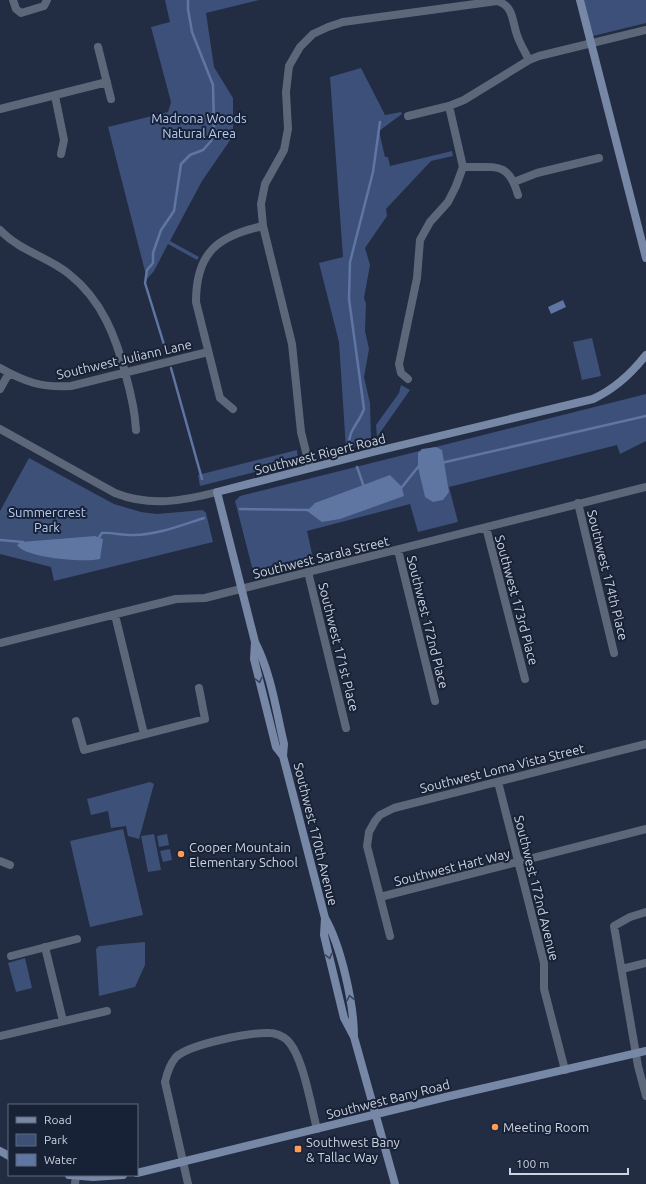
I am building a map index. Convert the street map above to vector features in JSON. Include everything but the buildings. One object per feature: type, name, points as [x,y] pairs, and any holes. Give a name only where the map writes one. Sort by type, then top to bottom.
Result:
[{"type":"main road","points":[[580,0],[646,258]]},
{"type":"main road","name":"Southwest Rigert Road","points":[[217,492],[593,399],[604,394],[617,385],[644,360]]},
{"type":"main road","name":"Southwest 170th Avenue","points":[[217,492],[255,642],[263,657],[268,674],[284,744],[283,756],[325,918],[333,932],[354,1017],[354,1037],[395,1184]]},
{"type":"main road","name":"Southwest Bany Road","points":[[138,1173],[375,1114],[646,1051]]},
{"type":"main road","points":[[74,1177],[98,1176]]},
{"type":"street","points":[[13,0],[16,9],[21,13],[40,8],[46,4],[47,0]]},
{"type":"street","points":[[310,468],[301,432],[292,344],[263,226],[261,204],[264,184],[284,150],[288,129],[286,92],[289,66],[300,47],[313,34],[343,22],[497,1],[509,8],[516,34],[529,60]]},
{"type":"street","points":[[408,116],[449,106],[464,100],[529,60],[546,54],[646,30]]},
{"type":"street","points":[[98,47],[111,99]]},
{"type":"street","points":[[0,109],[107,82]]},
{"type":"street","points":[[54,96],[64,140],[61,154]]},
{"type":"street","points":[[408,379],[401,373],[400,364],[417,278],[420,240],[430,222],[448,202],[456,186],[463,166],[449,106]]},
{"type":"street","points":[[514,182],[537,173],[599,158]]},
{"type":"street","points":[[463,166],[503,169],[512,176],[518,196]]},
{"type":"street","points":[[233,409],[220,398],[196,302],[196,286],[199,272],[205,259],[215,246],[225,238],[246,229],[263,226]]},
{"type":"street","points":[[0,230],[26,251],[69,274],[86,290],[101,308],[112,330],[125,372],[136,412],[136,430]]},
{"type":"street","name":"Southwest Juliann Lane","points":[[0,368],[34,384],[52,387],[71,386],[208,352]]},
{"type":"street","points":[[0,389],[9,373]]},
{"type":"street","name":"Southwest Rigert Road","points":[[0,429],[115,493],[134,500],[170,502],[217,492]]},
{"type":"street","name":"Southwest Sarala Street","points":[[0,643],[176,599],[205,598],[646,487]]},
{"type":"street","name":"Southwest 174th Place","points":[[578,503],[614,653]]},
{"type":"street","name":"Southwest 173rd Place","points":[[486,527],[525,679]]},
{"type":"street","name":"Southwest 172nd Place","points":[[398,550],[435,701]]},
{"type":"street","name":"Southwest 171st Place","points":[[308,572],[346,728]]},
{"type":"street","points":[[115,615],[144,734]]},
{"type":"street","points":[[76,721],[84,750],[205,719],[198,688]]},
{"type":"street","name":"Southwest Loma Vista Street","points":[[380,897],[367,846],[371,826],[380,815],[394,808],[646,744]]},
{"type":"street","name":"Southwest 172nd Avenue","points":[[498,782],[544,963],[544,989],[565,1070]]},
{"type":"street","name":"Southwest Hart Way","points":[[380,897],[518,863],[646,829]]},
{"type":"street","points":[[0,861],[10,866]]},
{"type":"street","points":[[380,897],[390,936]]},
{"type":"street","points":[[646,912],[630,917],[614,926],[636,1054],[646,1096]]},
{"type":"street","points":[[11,956],[77,939]]},
{"type":"street","points":[[44,947],[63,1021]]},
{"type":"street","points":[[622,969],[646,963]]},
{"type":"street","points":[[0,1036],[107,1011]]},
{"type":"street","points":[[188,1184],[165,1082],[168,1070],[176,1058],[188,1049],[253,1033],[272,1033],[286,1039],[294,1048],[297,1055],[317,1129]]},
{"type":"green space","name":"Madrona Woods Natural Area","points":[[165,0],[259,0],[206,13],[214,67],[233,98],[233,136],[202,181],[170,241],[199,257],[197,260],[168,244],[154,271],[147,279],[108,127],[168,112],[171,102],[151,27],[170,22]]},
{"type":"green space","points":[[584,0],[646,0],[646,23],[593,36]]},
{"type":"green space","points":[[361,68],[385,115],[401,112],[402,114],[379,131],[385,157],[388,157],[390,166],[452,151],[453,156],[431,161],[386,209],[387,216],[365,248],[370,265],[364,298],[366,304],[365,331],[369,349],[364,377],[370,403],[371,438],[356,442],[356,446],[346,449],[339,342],[319,263],[343,257],[330,77]]},
{"type":"green space","points":[[592,338],[601,376],[582,380],[573,342]]},
{"type":"green space","points":[[401,385],[410,390],[377,437],[376,425],[399,393]]},
{"type":"green space","points":[[646,394],[646,441],[620,454],[617,445],[449,487],[458,522],[418,532],[410,504],[307,531],[313,558],[260,572],[256,572],[252,567],[235,501],[240,496]]},
{"type":"green space","points":[[297,450],[298,459],[295,462],[200,486],[198,475]]},
{"type":"green space","name":"Summercrest Park","points":[[29,458],[114,504],[141,512],[157,514],[203,510],[206,513],[213,542],[54,581],[51,567],[0,554],[0,511]]},
{"type":"green space","points":[[150,782],[154,784],[139,839],[128,836],[126,826],[111,828],[108,811],[91,815],[87,799]]},
{"type":"green space","points":[[123,829],[143,915],[90,927],[70,841]]},
{"type":"green space","points":[[154,834],[161,870],[148,872],[141,836]]},
{"type":"green space","points":[[167,834],[169,845],[159,847],[157,836]]},
{"type":"green space","points":[[170,849],[172,860],[163,862],[160,851]]},
{"type":"green space","points":[[145,942],[145,965],[135,987],[99,996],[96,949],[99,946]]},
{"type":"green space","points":[[25,958],[32,988],[16,992],[8,963]]},
{"type":"water","points":[[563,300],[566,307],[551,314],[548,307]]},
{"type":"water","points":[[436,447],[442,450],[449,492],[443,500],[433,502],[425,497],[418,467],[418,453],[422,449]]},
{"type":"water","points":[[390,475],[402,487],[404,496],[340,519],[322,522],[307,511],[315,503]]},
{"type":"water","points":[[95,536],[103,539],[100,559],[69,560],[43,556],[31,553],[17,545],[21,542]]},
{"type":"waterway","points":[[166,351],[145,283],[147,270],[153,263],[153,253],[161,230],[174,211],[181,164],[190,155],[203,150],[211,141],[214,127],[213,85],[192,32],[188,0]]},
{"type":"waterway","points":[[349,447],[350,436],[364,409],[349,299],[350,262],[373,172],[380,122]]},
{"type":"waterway","points":[[171,368],[202,479]]},
{"type":"waterway","points":[[441,463],[646,416]]},
{"type":"waterway","points":[[400,488],[418,467],[421,466]]},
{"type":"waterway","points":[[357,467],[364,487]]},
{"type":"waterway","points":[[240,509],[310,510]]},
{"type":"waterway","points":[[97,540],[102,533],[143,535],[169,529],[204,518]]},
{"type":"waterway","points":[[0,540],[23,542]]},
{"type":"place","name":"Cooper Mountain Elementary School","points":[[181,854]]},
{"type":"place","name":"Meeting Room","points":[[495,1127]]},
{"type":"place","name":"Southwest Bany & Tallac Way","points":[[298,1149]]}]
